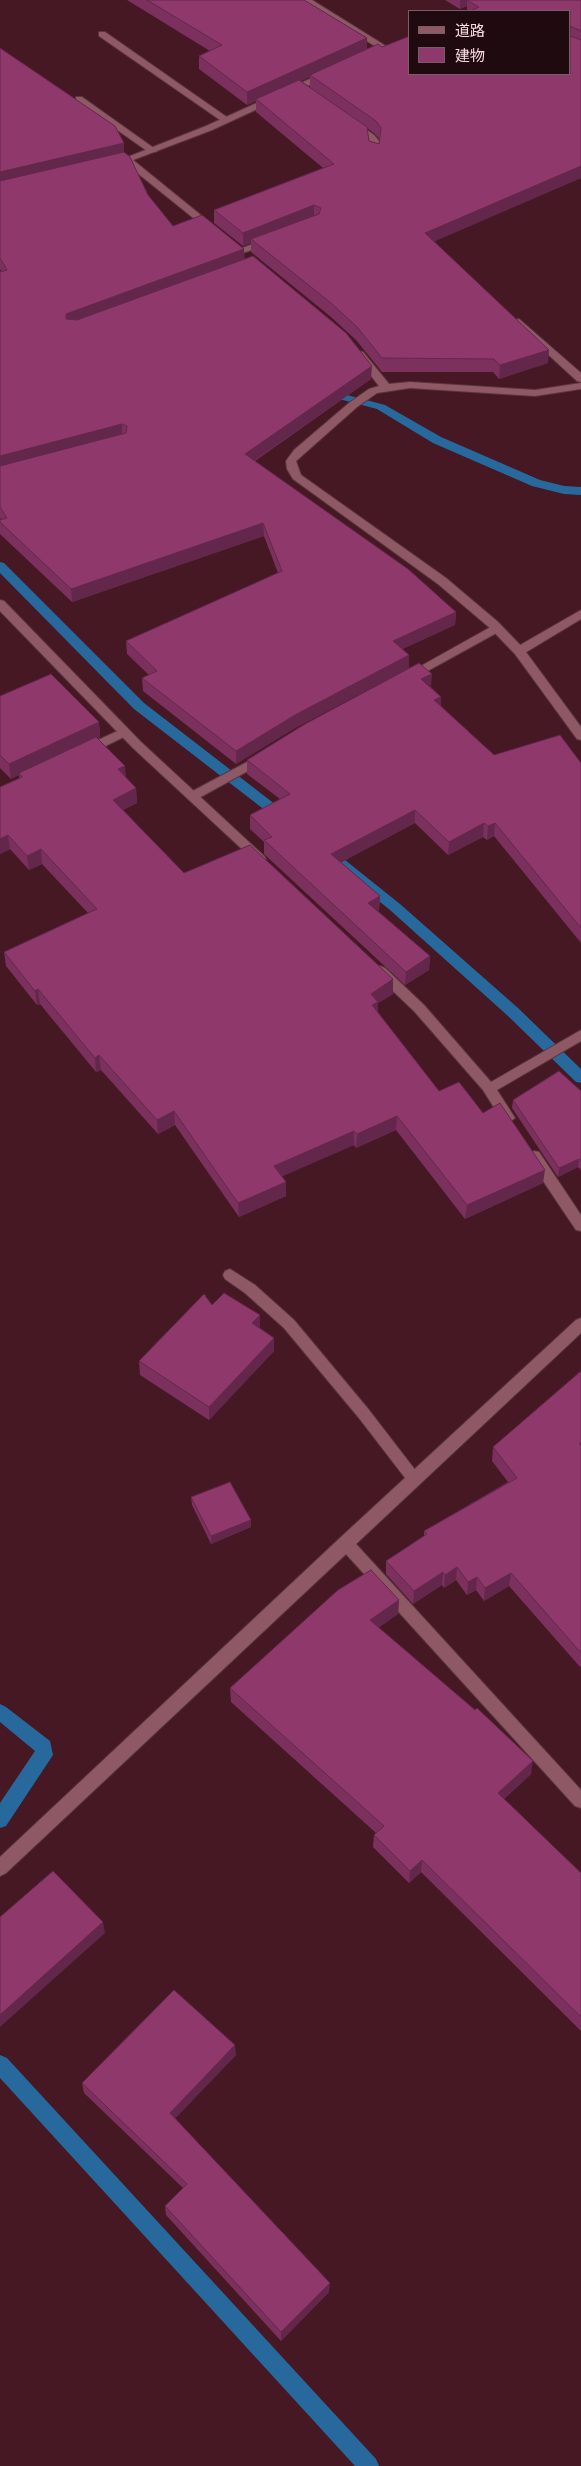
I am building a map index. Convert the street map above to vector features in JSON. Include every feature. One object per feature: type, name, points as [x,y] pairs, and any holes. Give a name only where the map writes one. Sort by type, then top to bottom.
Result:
[{"type":"street","points":[[306,0],[384,48]]},
{"type":"street","points":[[102,34],[226,120]]},
{"type":"street","points":[[109,165],[153,150],[304,89],[333,71]]},
{"type":"street","points":[[79,99],[153,150]]},
{"type":"street","points":[[348,120],[371,137],[374,141],[375,154]]},
{"type":"street","points":[[127,160],[218,233]]},
{"type":"street","points":[[240,251],[282,235]]},
{"type":"street","points":[[508,312],[581,379]]},
{"type":"street","points":[[351,343],[386,388]]},
{"type":"street","points":[[581,386],[535,393],[410,385],[373,391],[298,452],[291,461],[292,469],[297,477],[442,581],[496,628],[519,651],[581,736]]},
{"type":"street","points":[[0,604],[124,732],[270,869]]},
{"type":"street","points":[[519,651],[581,614]]},
{"type":"street","points":[[397,682],[496,628]]},
{"type":"street","points":[[76,756],[124,732]]},
{"type":"street","points":[[193,796],[223,781],[270,753]]},
{"type":"street","points":[[370,961],[419,1008],[489,1089],[516,1129]]},
{"type":"street","points":[[489,1089],[581,1035]]},
{"type":"street","points":[[527,1145],[581,1226]]},
{"type":"street","points":[[230,1276],[250,1289],[289,1324],[364,1414],[414,1479]]},
{"type":"street","points":[[0,1868],[581,1324]]},
{"type":"street","points":[[345,1543],[581,1801]]},
{"type":"building","points":[[147,0],[304,0],[367,38],[247,92],[199,56],[222,45]]},
{"type":"building","points":[[467,0],[581,0],[581,31],[571,26],[571,10],[472,10],[479,7]]},
{"type":"building","points":[[571,36],[581,40],[581,166],[425,233],[549,350],[500,365],[494,359],[382,358],[357,327],[331,303],[251,239],[319,214],[321,208],[314,205],[243,233],[214,210],[334,164],[256,99],[299,80],[367,127],[369,141],[379,144],[381,128],[376,121],[310,75],[378,44],[382,47],[408,37],[408,75],[571,75]]},
{"type":"building","points":[[0,48],[115,126],[124,143],[0,172]]},
{"type":"building","points":[[124,152],[130,157],[148,195],[173,226],[202,215],[244,249],[66,314],[66,319],[77,320],[253,256],[346,333],[372,366],[245,454],[408,569],[456,612],[393,641],[409,655],[295,715],[236,751],[142,678],[157,671],[126,641],[282,571],[263,523],[71,589],[0,522],[0,520],[7,518],[0,507],[0,466],[126,433],[127,426],[122,424],[0,456],[0,272],[7,270],[0,258],[0,181]]},
{"type":"building","points":[[419,663],[432,674],[421,679],[441,697],[434,700],[494,755],[560,735],[581,763],[581,928],[495,823],[488,826],[484,823],[449,842],[415,810],[331,854],[380,896],[368,903],[430,956],[406,972],[264,840],[272,837],[250,815],[290,794],[247,760],[305,724]]},
{"type":"building","points":[[51,674],[99,722],[9,764],[0,755],[0,696]]},
{"type":"building","points":[[96,737],[125,766],[118,769],[136,788],[113,800],[184,873],[250,845],[393,979],[371,994],[378,1002],[372,1005],[439,1091],[459,1082],[483,1113],[500,1103],[545,1170],[467,1205],[397,1116],[357,1134],[354,1131],[274,1166],[286,1182],[238,1203],[174,1111],[157,1120],[99,1055],[95,1058],[38,989],[35,991],[4,952],[97,909],[41,849],[27,856],[8,835],[0,839],[0,787],[22,777],[19,773]]},
{"type":"building","points":[[559,1071],[581,1091],[581,1161],[579,1159],[559,1168],[513,1100]]},
{"type":"building","points":[[224,1293],[260,1315],[252,1323],[274,1338],[209,1407],[139,1361],[204,1294],[212,1305]]},
{"type":"building","points":[[581,1371],[581,1442],[579,1444],[581,1445],[581,1653],[511,1573],[485,1588],[477,1577],[468,1582],[457,1567],[445,1575],[443,1572],[414,1591],[386,1561],[427,1534],[424,1531],[517,1478],[493,1447]]},
{"type":"building","points":[[230,1482],[251,1520],[211,1536],[191,1497]]},
{"type":"building","points":[[371,1570],[399,1600],[370,1620],[475,1710],[477,1708],[533,1761],[498,1793],[581,1873],[581,2017],[422,1860],[410,1871],[374,1835],[384,1826],[230,1688],[338,1590]]},
{"type":"building","points":[[53,1871],[103,1922],[0,2015],[0,1917]]},
{"type":"building","points":[[174,1990],[235,2045],[170,2113],[330,2283],[281,2332],[165,2206],[187,2184],[82,2083]]},
{"type":"waterway","points":[[328,393],[381,407],[405,423],[437,440],[536,483],[564,490],[581,491]]},
{"type":"waterway","points":[[0,566],[139,706],[284,818]]},
{"type":"waterway","points":[[335,859],[395,907],[513,1012],[581,1078]]},
{"type":"waterway","points":[[0,1712],[44,1747],[44,1755],[0,1820]]},
{"type":"waterway","points":[[0,2064],[369,2466]]}]
